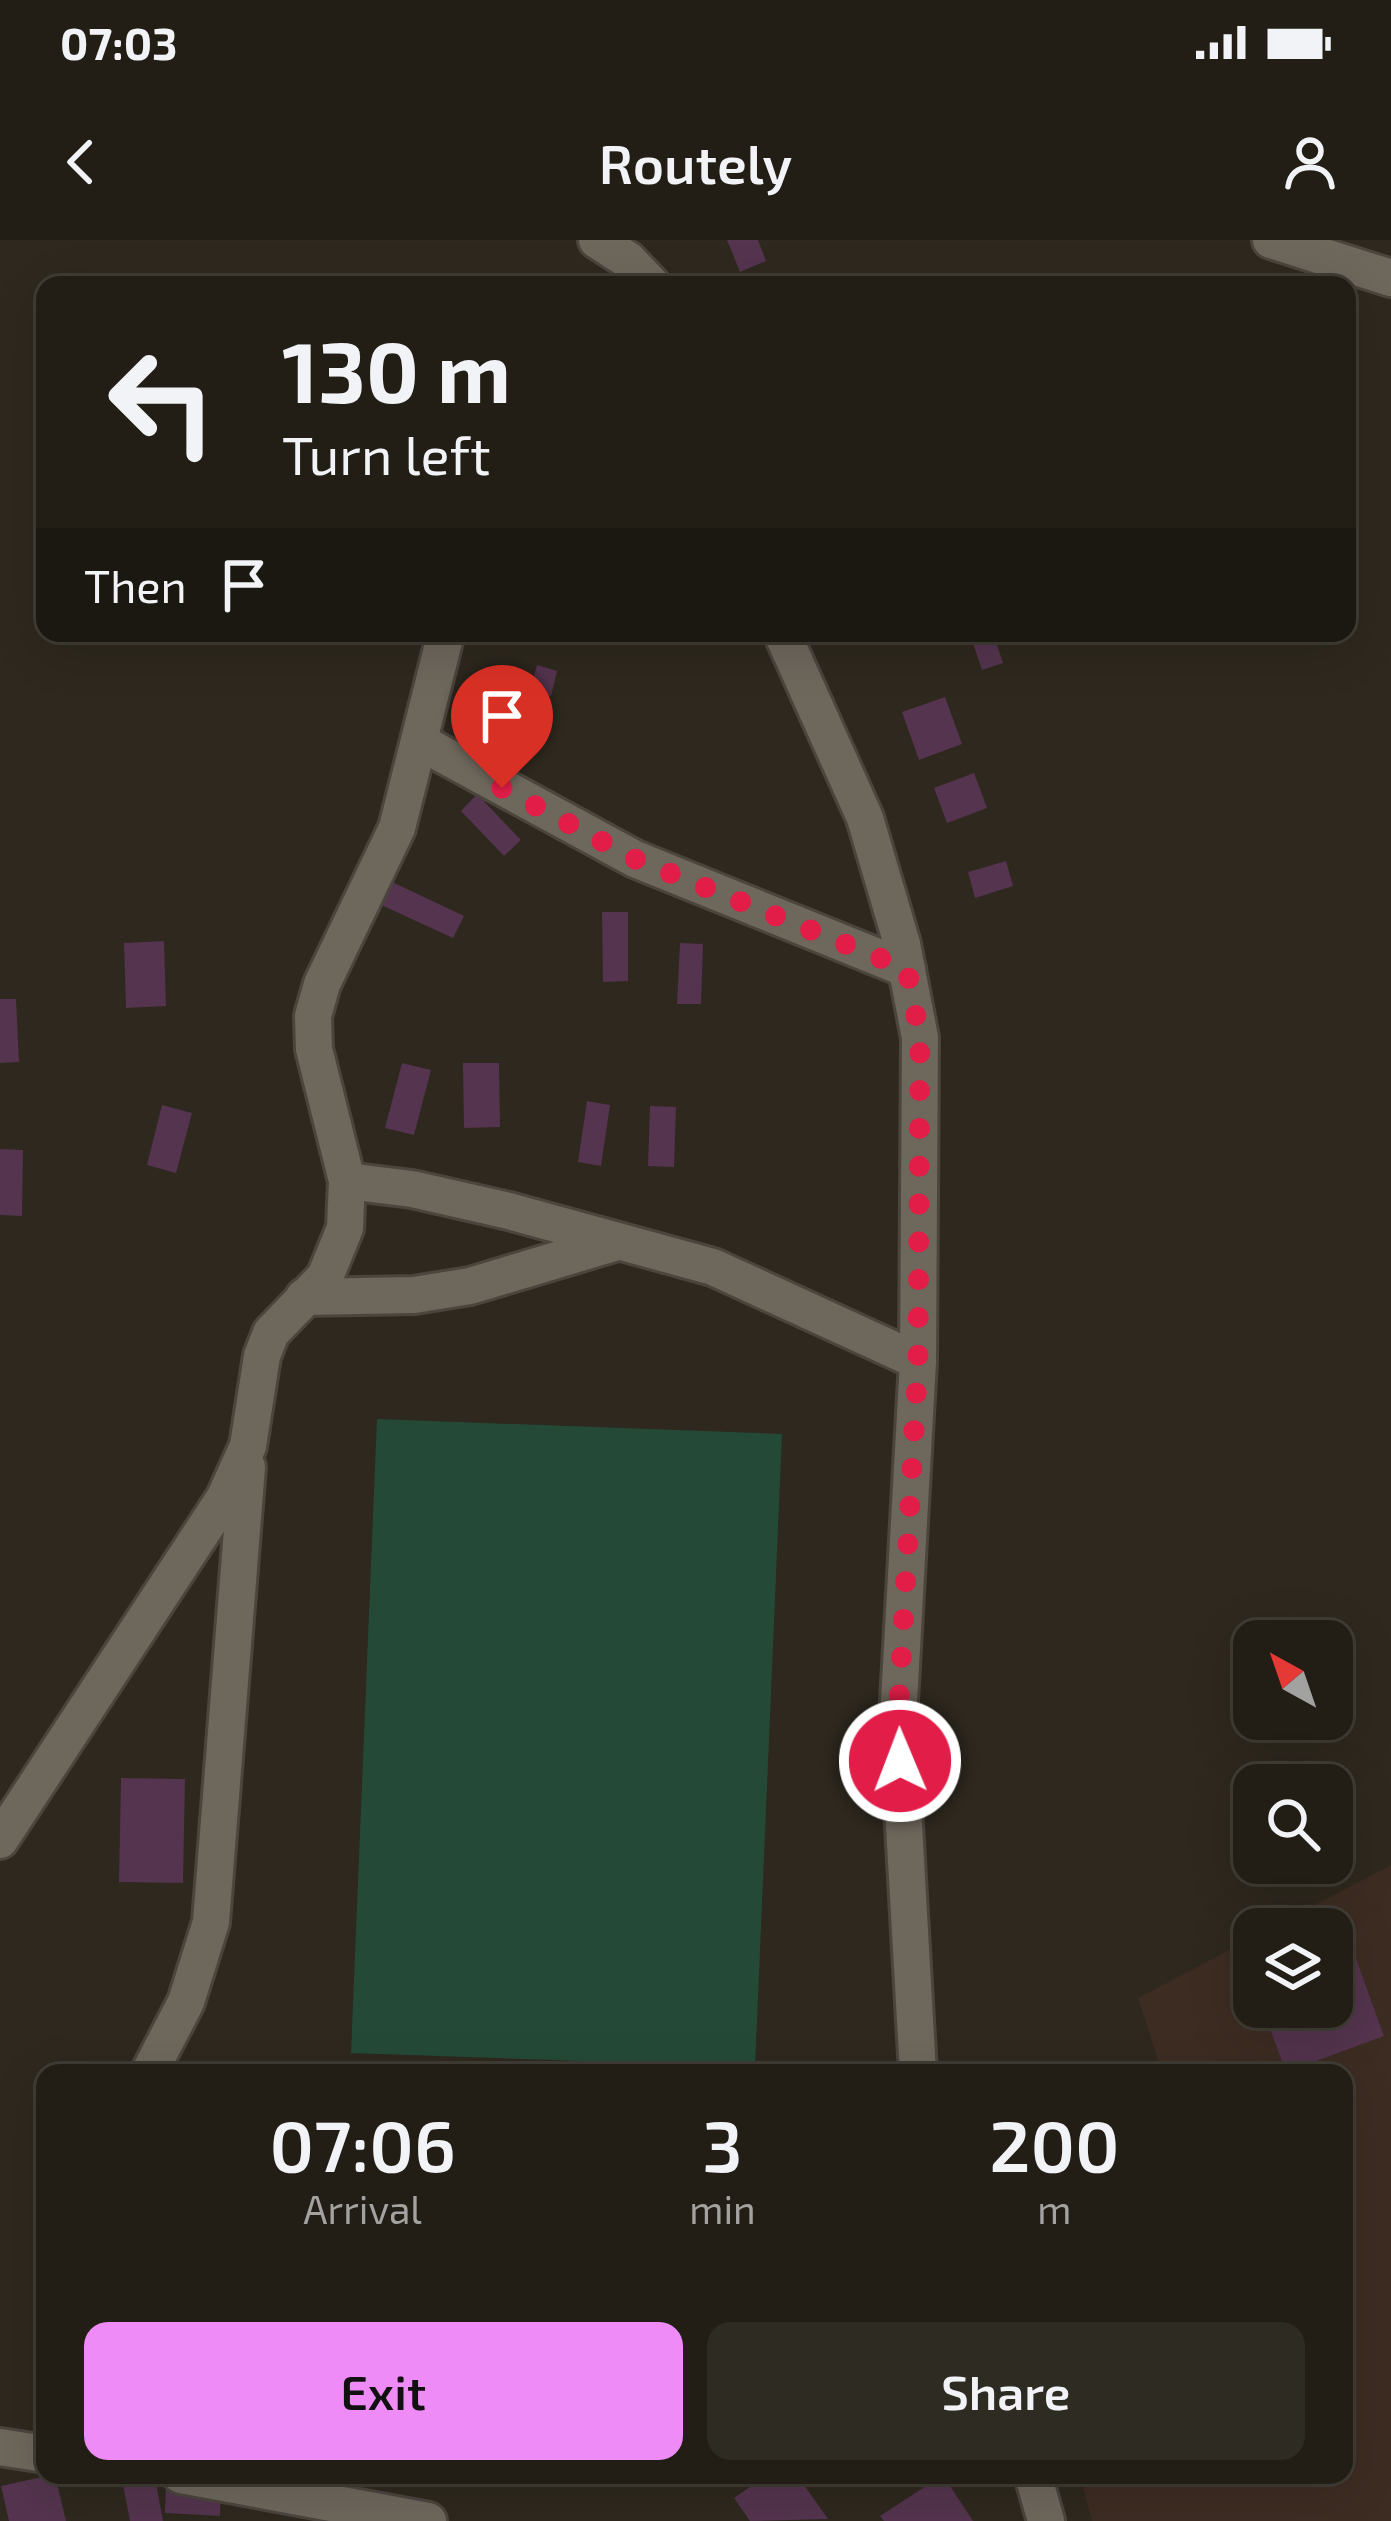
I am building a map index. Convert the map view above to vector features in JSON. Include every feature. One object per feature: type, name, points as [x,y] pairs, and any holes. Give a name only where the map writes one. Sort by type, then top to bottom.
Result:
[{"type":"street","points":[[597,240],[636,262]]},
{"type":"street","points":[[1271,240],[1391,278]]},
{"type":"street","points":[[154,2064],[186,2002],[211,1922],[248,1446],[262,1356],[271,1333],[325,1277],[345,1228],[347,1181],[314,1049],[313,1016],[322,984],[397,828],[444,642]]},
{"type":"street","points":[[786,642],[865,818],[907,969],[920,1038],[918,1360],[898,1719],[917,2064]]},
{"type":"street","points":[[420,742],[635,859],[907,969]]},
{"type":"street","points":[[347,1181],[412,1189],[713,1267],[918,1360]]},
{"type":"street","points":[[304,1297],[414,1295],[470,1286],[619,1241]]},
{"type":"street","points":[[0,1840],[225,1497],[248,1446]]},
{"type":"street","points":[[0,2446],[36,2452]]},
{"type":"street","points":[[229,2484],[428,2521]]},
{"type":"street","points":[[1036,2484],[1046,2521]]},
{"type":"shaded area","points":[[1391,1865],[1391,2521],[1092,2521],[1082,2484],[1353,2484],[1353,2064],[1159,2064],[1138,1998],[1233,1948],[1233,2028],[1353,2028],[1353,1908],[1309,1908]]},
{"type":"green space","points":[[377,1419],[782,1434],[755,2064],[351,2053]]},
{"type":"building","points":[[727,240],[758,240],[766,261],[740,272]]},
{"type":"building","points":[[996,642],[1003,663],[982,670],[973,643]]},
{"type":"building","points":[[537,665],[557,671],[551,696],[530,691]]},
{"type":"building","points":[[945,697],[962,744],[919,760],[902,712]]},
{"type":"building","points":[[974,773],[987,808],[947,823],[934,788]]},
{"type":"building","points":[[477,794],[521,840],[504,856],[461,811]]},
{"type":"building","points":[[1006,861],[1013,886],[975,898],[968,872]]},
{"type":"building","points":[[390,881],[464,916],[453,938],[379,904]]},
{"type":"building","points":[[602,912],[628,912],[628,981],[603,982]]},
{"type":"building","points":[[164,941],[166,1006],[126,1008],[124,943]]},
{"type":"building","points":[[680,943],[703,944],[701,1004],[677,1004]]},
{"type":"building","points":[[0,999],[16,999],[19,1062],[0,1063]]},
{"type":"building","points":[[402,1063],[431,1070],[414,1135],[385,1128]]},
{"type":"building","points":[[463,1063],[499,1063],[500,1127],[464,1128]]},
{"type":"building","points":[[587,1101],[610,1105],[601,1166],[578,1162]]},
{"type":"building","points":[[162,1105],[192,1113],[176,1173],[147,1165]]},
{"type":"building","points":[[650,1106],[676,1107],[674,1167],[648,1166]]},
{"type":"building","points":[[0,1149],[23,1150],[22,1216],[0,1215]]},
{"type":"building","points":[[121,1778],[185,1779],[183,1883],[119,1882]]},
{"type":"building","points":[[1353,1951],[1384,2036],[1308,2064],[1283,2064],[1270,2028],[1353,2028]]},
{"type":"building","points":[[36,2479],[36,2484],[57,2484],[66,2521],[9,2521],[1,2486]]},
{"type":"building","points":[[156,2484],[163,2521],[130,2521],[123,2485]]},
{"type":"building","points":[[754,2484],[803,2484],[828,2519],[750,2521],[734,2498]]},
{"type":"building","points":[[929,2484],[949,2484],[973,2521],[884,2521],[880,2516]]},
{"type":"building","points":[[166,2486],[221,2488],[220,2516],[165,2513]]},
{"type":"route","points":[[502,788],[635,859],[907,969],[920,1038],[919,1268],[898,1719],[900,1761]]}]
